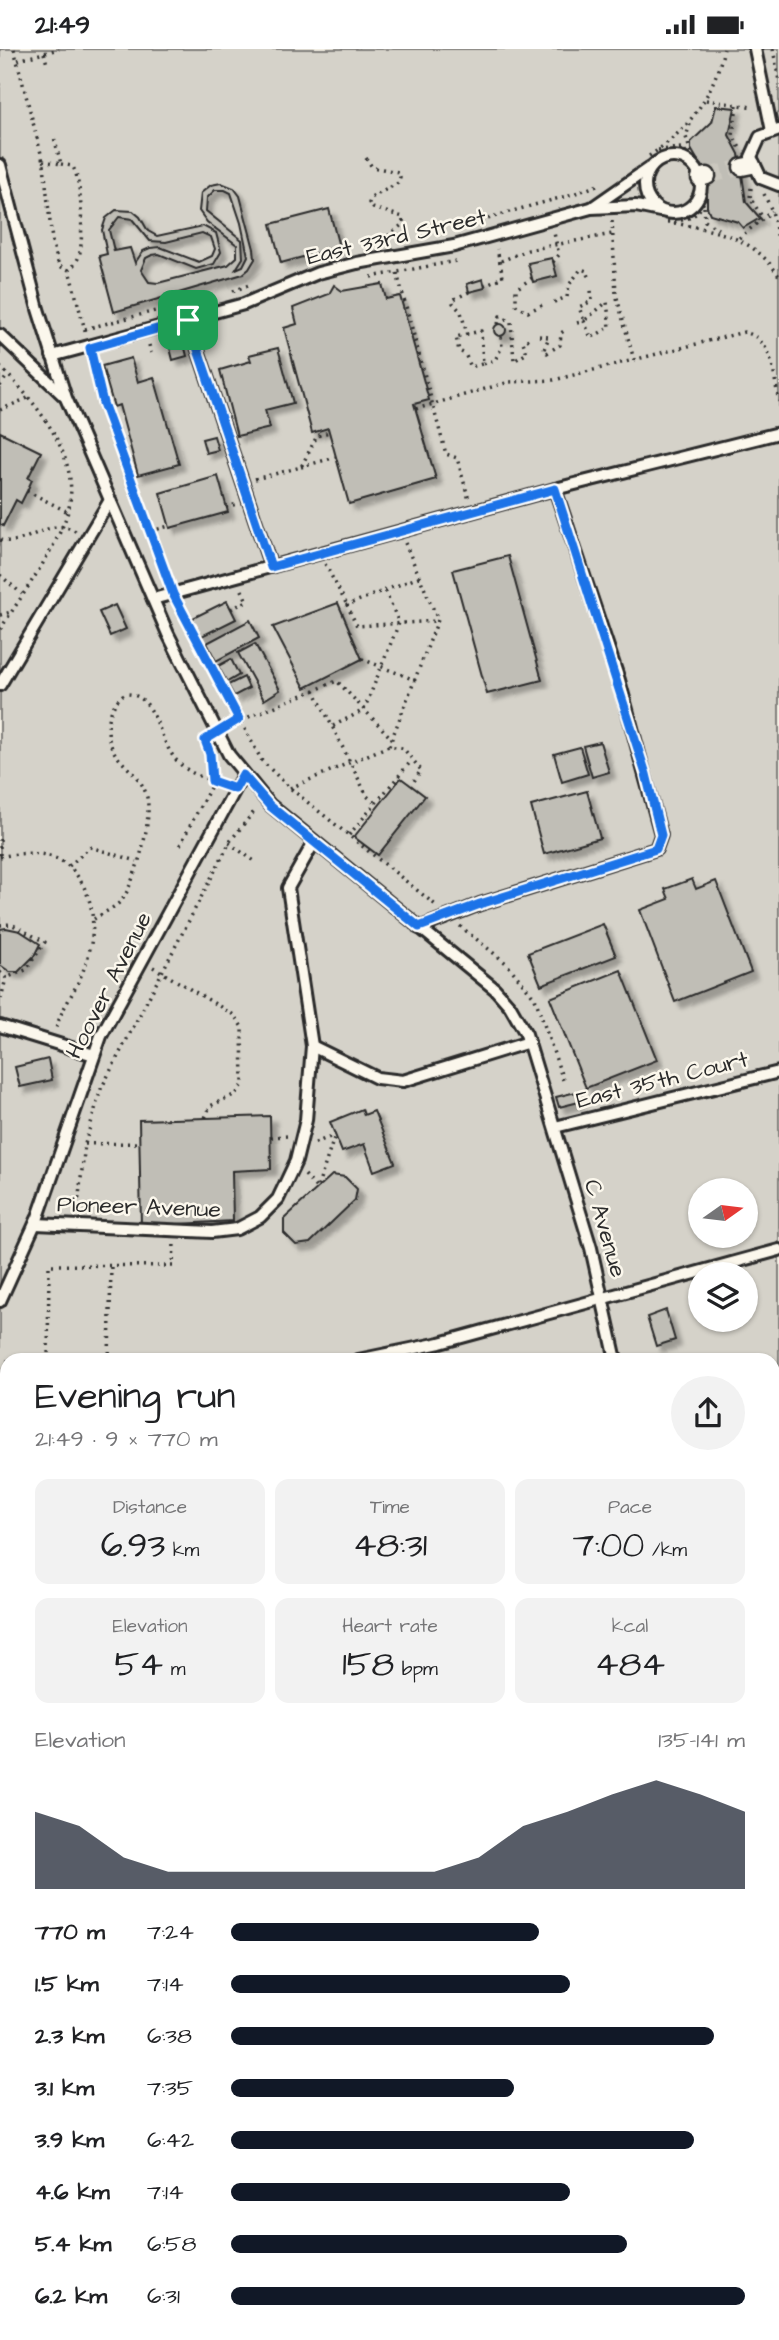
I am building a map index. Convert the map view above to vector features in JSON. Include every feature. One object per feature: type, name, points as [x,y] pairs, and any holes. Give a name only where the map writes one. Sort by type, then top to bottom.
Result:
[{"type":"lane","points":[[755,49],[776,130],[755,143],[745,161],[761,178],[779,185]]},
{"type":"lane","name":"East 33rd Street","points":[[52,356],[90,348],[244,304],[318,273],[357,263],[454,246],[591,208],[636,206],[676,213],[691,207],[700,194],[704,177],[682,158],[672,157],[655,164],[631,184],[591,208]]},
{"type":"lane","points":[[655,164],[646,179],[645,188],[648,197],[660,211]]},
{"type":"lane","name":"C Avenue","points":[[0,165],[66,398],[153,599],[217,732],[243,775],[264,799],[495,989],[510,1006],[529,1042],[550,1109],[604,1300],[615,1353]]},
{"type":"lane","points":[[188,320],[271,567]]},
{"type":"lane","points":[[0,335],[66,398]]},
{"type":"lane","points":[[153,599],[555,489],[779,433]]},
{"type":"lane","points":[[419,927],[656,849],[661,835],[619,680],[555,489]]},
{"type":"lane","points":[[0,685],[110,500]]},
{"type":"lane","name":"Hoover Avenue","points":[[0,1301],[36,1224],[94,1055],[243,775]]},
{"type":"lane","name":"Pioneer Avenue","points":[[36,1224],[212,1232],[237,1229],[260,1217],[282,1192],[306,1120],[313,1046],[288,888],[314,842]]},
{"type":"lane","points":[[0,1026],[94,1055]]},
{"type":"lane","points":[[313,1046],[377,1078],[403,1081],[529,1042]]},
{"type":"lane","name":"East 35th Court","points":[[555,1127],[779,1072]]},
{"type":"lane","points":[[392,1353],[604,1300],[779,1250]]},
{"type":"path","points":[[14,49],[43,161],[52,241],[59,266],[69,270]]},
{"type":"path","points":[[17,60],[60,49]]},
{"type":"path","points":[[640,161],[664,146],[691,120],[706,100],[713,88],[724,49]]},
{"type":"path","points":[[773,49],[779,79]]},
{"type":"path","points":[[44,53],[47,64]]},
{"type":"path","points":[[706,100],[752,107]]},
{"type":"path","points":[[737,105],[733,135],[745,161]]},
{"type":"path","points":[[691,120],[686,137],[692,155]]},
{"type":"path","points":[[54,137],[61,164]]},
{"type":"path","points":[[366,158],[372,167],[398,172],[400,177],[398,183],[371,198],[369,203],[373,208],[403,217],[403,223],[387,237],[387,245]]},
{"type":"path","points":[[43,161],[72,166],[78,178],[80,255],[69,270]]},
{"type":"path","points":[[463,229],[524,205],[571,195],[605,182]]},
{"type":"path","points":[[751,183],[750,198],[763,218]]},
{"type":"path","points":[[704,205],[705,221],[739,238],[768,260],[779,276]]},
{"type":"path","points":[[739,238],[772,211]]},
{"type":"path","points":[[551,219],[559,255],[553,262]]},
{"type":"path","points":[[612,219],[616,294],[634,360]]},
{"type":"path","points":[[668,222],[724,232]]},
{"type":"path","points":[[484,285],[503,277],[501,263],[557,243],[612,234]]},
{"type":"path","points":[[554,302],[567,297],[569,285],[581,269],[587,271],[590,279]]},
{"type":"path","points":[[69,270],[103,403],[173,594],[262,761],[290,789],[506,963],[535,998],[563,1080]]},
{"type":"path","points":[[397,273],[446,454],[457,458],[469,501]]},
{"type":"path","points":[[532,278],[516,289],[516,305],[528,312],[544,304]]},
{"type":"path","points":[[577,323],[584,321],[591,318],[603,304],[608,303],[610,327],[591,338],[584,321],[579,306],[593,300],[592,290]]},
{"type":"path","points":[[454,299],[469,292]]},
{"type":"path","points":[[452,293],[453,303],[461,312],[467,334]]},
{"type":"path","points":[[498,324],[500,316],[511,321],[514,361],[527,353],[523,342],[529,339]]},
{"type":"path","points":[[539,336],[550,337],[544,349],[547,353],[561,345],[561,333],[568,329]]},
{"type":"path","points":[[483,364],[481,331],[456,337],[458,351],[465,354],[471,367],[483,364],[495,360],[502,347],[502,336]]},
{"type":"path","points":[[416,409],[509,382],[555,380],[744,332],[758,335],[766,345],[779,402]]},
{"type":"path","points":[[149,345],[152,353]]},
{"type":"path","points":[[0,367],[29,398],[62,453],[71,487],[68,512],[63,525],[0,630]]},
{"type":"path","points":[[0,386],[8,375]]},
{"type":"path","points":[[0,410],[29,398]]},
{"type":"path","points":[[301,467],[317,436],[329,432]]},
{"type":"path","points":[[243,482],[336,457]]},
{"type":"path","points":[[27,491],[68,512]]},
{"type":"path","points":[[0,540],[18,541],[63,525],[86,541]]},
{"type":"path","points":[[150,531],[169,526]]},
{"type":"path","points":[[389,746],[438,620],[404,539]]},
{"type":"path","points":[[323,561],[358,626],[438,620]]},
{"type":"path","points":[[0,575],[22,594]]},
{"type":"path","points":[[231,609],[247,601],[235,577]]},
{"type":"path","points":[[347,605],[419,577]]},
{"type":"path","points":[[333,726],[365,710],[399,623],[385,590]]},
{"type":"path","points":[[0,615],[11,612]]},
{"type":"path","points":[[362,659],[415,680]]},
{"type":"path","points":[[180,845],[212,781],[210,754],[205,740],[239,719],[337,681],[392,739]]},
{"type":"path","points":[[314,690],[368,796],[374,802]]},
{"type":"path","points":[[94,919],[124,898],[150,817],[149,802],[141,781],[115,754],[112,746],[108,727],[115,701],[124,694],[144,699],[153,711],[160,736],[170,753],[192,773],[235,789]]},
{"type":"path","points":[[290,789],[389,746],[403,748],[421,771],[411,786]]},
{"type":"path","points":[[349,835],[412,760]]},
{"type":"path","points":[[75,1226],[85,1144],[101,1089],[229,843],[281,779]]},
{"type":"path","points":[[0,839],[0,857],[33,853],[49,856],[69,866],[89,895],[94,919],[84,969],[61,1008],[53,1042]]},
{"type":"path","points":[[229,843],[257,863]]},
{"type":"path","points":[[69,866],[90,847],[137,861]]},
{"type":"path","points":[[0,925],[11,924],[46,942],[26,970],[16,977],[6,978]]},
{"type":"path","points":[[143,960],[234,1014],[242,1027],[243,1086],[236,1094],[210,1107],[205,1118]]},
{"type":"path","points":[[0,972],[6,978]]},
{"type":"path","points":[[0,1003],[6,978]]},
{"type":"path","points":[[298,1150],[335,1135],[317,1189]]},
{"type":"path","points":[[85,1144],[139,1143]]},
{"type":"path","points":[[48,1353],[49,1265],[173,1266],[174,1231]]},
{"type":"path","points":[[109,1353],[111,1265]]},
{"type":"shaded area","points":[[0,49],[779,49],[779,1353],[0,1353]]},
{"type":"building","points":[[716,106],[735,108],[729,135],[739,154],[746,202],[760,218],[743,228],[738,222],[710,214],[707,207],[707,176],[691,149],[691,142],[712,122]]},
{"type":"building","points":[[221,183],[234,188],[240,196],[254,249],[255,259],[249,269],[243,274],[114,312],[99,256],[107,254],[102,230],[106,218],[116,210],[133,211],[148,231],[157,236],[203,226],[216,233],[221,252],[214,264],[196,269],[159,254],[152,255],[146,258],[141,270],[149,282],[158,283],[228,265],[237,257],[237,245],[207,222],[199,211],[201,193],[211,185]],"holes":[[[215,190],[231,193],[241,223],[248,256],[243,266],[236,269],[243,258],[242,240],[206,211],[207,198]],[[119,217],[132,219],[150,241],[166,242],[202,233],[211,237],[215,249],[212,256],[199,262],[160,247],[150,248],[143,251],[135,263],[130,248],[114,251],[109,230]]]},
{"type":"building","points":[[329,209],[339,247],[281,263],[271,224]]},
{"type":"building","points":[[552,258],[557,276],[533,282],[528,263]]},
{"type":"building","points":[[483,279],[485,288],[469,292],[467,284]]},
{"type":"building","points":[[382,284],[386,299],[400,296],[429,400],[414,404],[436,479],[349,504],[328,428],[312,433],[284,328],[297,324],[293,308],[329,294],[334,285],[342,291]]},
{"type":"building","points":[[500,324],[506,330],[500,336],[494,330]]},
{"type":"building","points":[[184,344],[187,356],[173,360],[170,348]]},
{"type":"building","points":[[278,348],[293,403],[265,410],[270,428],[237,436],[220,370],[251,361],[249,355]]},
{"type":"building","points":[[131,358],[138,382],[154,377],[179,464],[138,475],[119,405],[114,407],[102,366]]},
{"type":"building","points":[[0,432],[41,452],[28,478],[32,480],[21,503],[16,500],[3,526],[0,524]]},
{"type":"building","points":[[214,436],[218,450],[206,453],[202,439]]},
{"type":"building","points":[[218,476],[228,512],[170,528],[160,493]]},
{"type":"building","points":[[508,556],[542,680],[487,694],[453,570]]},
{"type":"building","points":[[227,601],[236,619],[200,637],[191,619]]},
{"type":"building","points":[[338,603],[362,659],[305,688],[273,627]]},
{"type":"building","points":[[115,605],[126,629],[110,636],[99,612]]},
{"type":"building","points":[[250,620],[259,638],[216,661],[207,643]]},
{"type":"building","points":[[255,644],[280,690],[264,700],[238,653]]},
{"type":"building","points":[[231,659],[239,675],[227,682],[218,666]]},
{"type":"building","points":[[244,677],[249,688],[234,696],[228,685]]},
{"type":"building","points":[[600,742],[609,772],[592,777],[583,746]]},
{"type":"building","points":[[580,747],[588,774],[562,782],[554,754]]},
{"type":"building","points":[[401,778],[425,796],[378,855],[354,837]]},
{"type":"building","points":[[587,791],[600,838],[544,854],[531,806]]},
{"type":"building","points":[[692,879],[696,889],[716,881],[751,972],[675,1002],[640,910],[669,899],[665,889]]},
{"type":"building","points":[[603,924],[616,956],[541,985],[528,953]]},
{"type":"building","points":[[0,929],[20,931],[40,944],[34,956],[18,972],[10,972],[0,965]]},
{"type":"building","points":[[621,970],[657,1060],[586,1088],[550,998]]},
{"type":"building","points":[[48,1059],[52,1080],[20,1087],[15,1067]]},
{"type":"building","points":[[576,1092],[579,1102],[559,1107],[556,1097]]},
{"type":"building","points":[[362,1109],[364,1115],[374,1111],[395,1163],[374,1171],[364,1144],[342,1152],[330,1122]]},
{"type":"building","points":[[270,1116],[271,1169],[232,1171],[233,1221],[141,1226],[139,1120]]},
{"type":"building","points":[[332,1175],[345,1177],[357,1189],[355,1200],[310,1243],[296,1245],[284,1233],[284,1219]]},
{"type":"building","points":[[666,1310],[675,1340],[656,1346],[647,1317]]},
{"type":"tunnel","points":[[707,176],[742,167]]},
{"type":"route","points":[[188,320],[271,567],[555,489],[619,680],[646,774],[661,835],[656,849],[480,904],[419,927],[270,806],[243,775],[235,789],[212,781],[210,754],[205,740],[239,719],[173,594],[103,403],[90,348],[188,320]]}]
